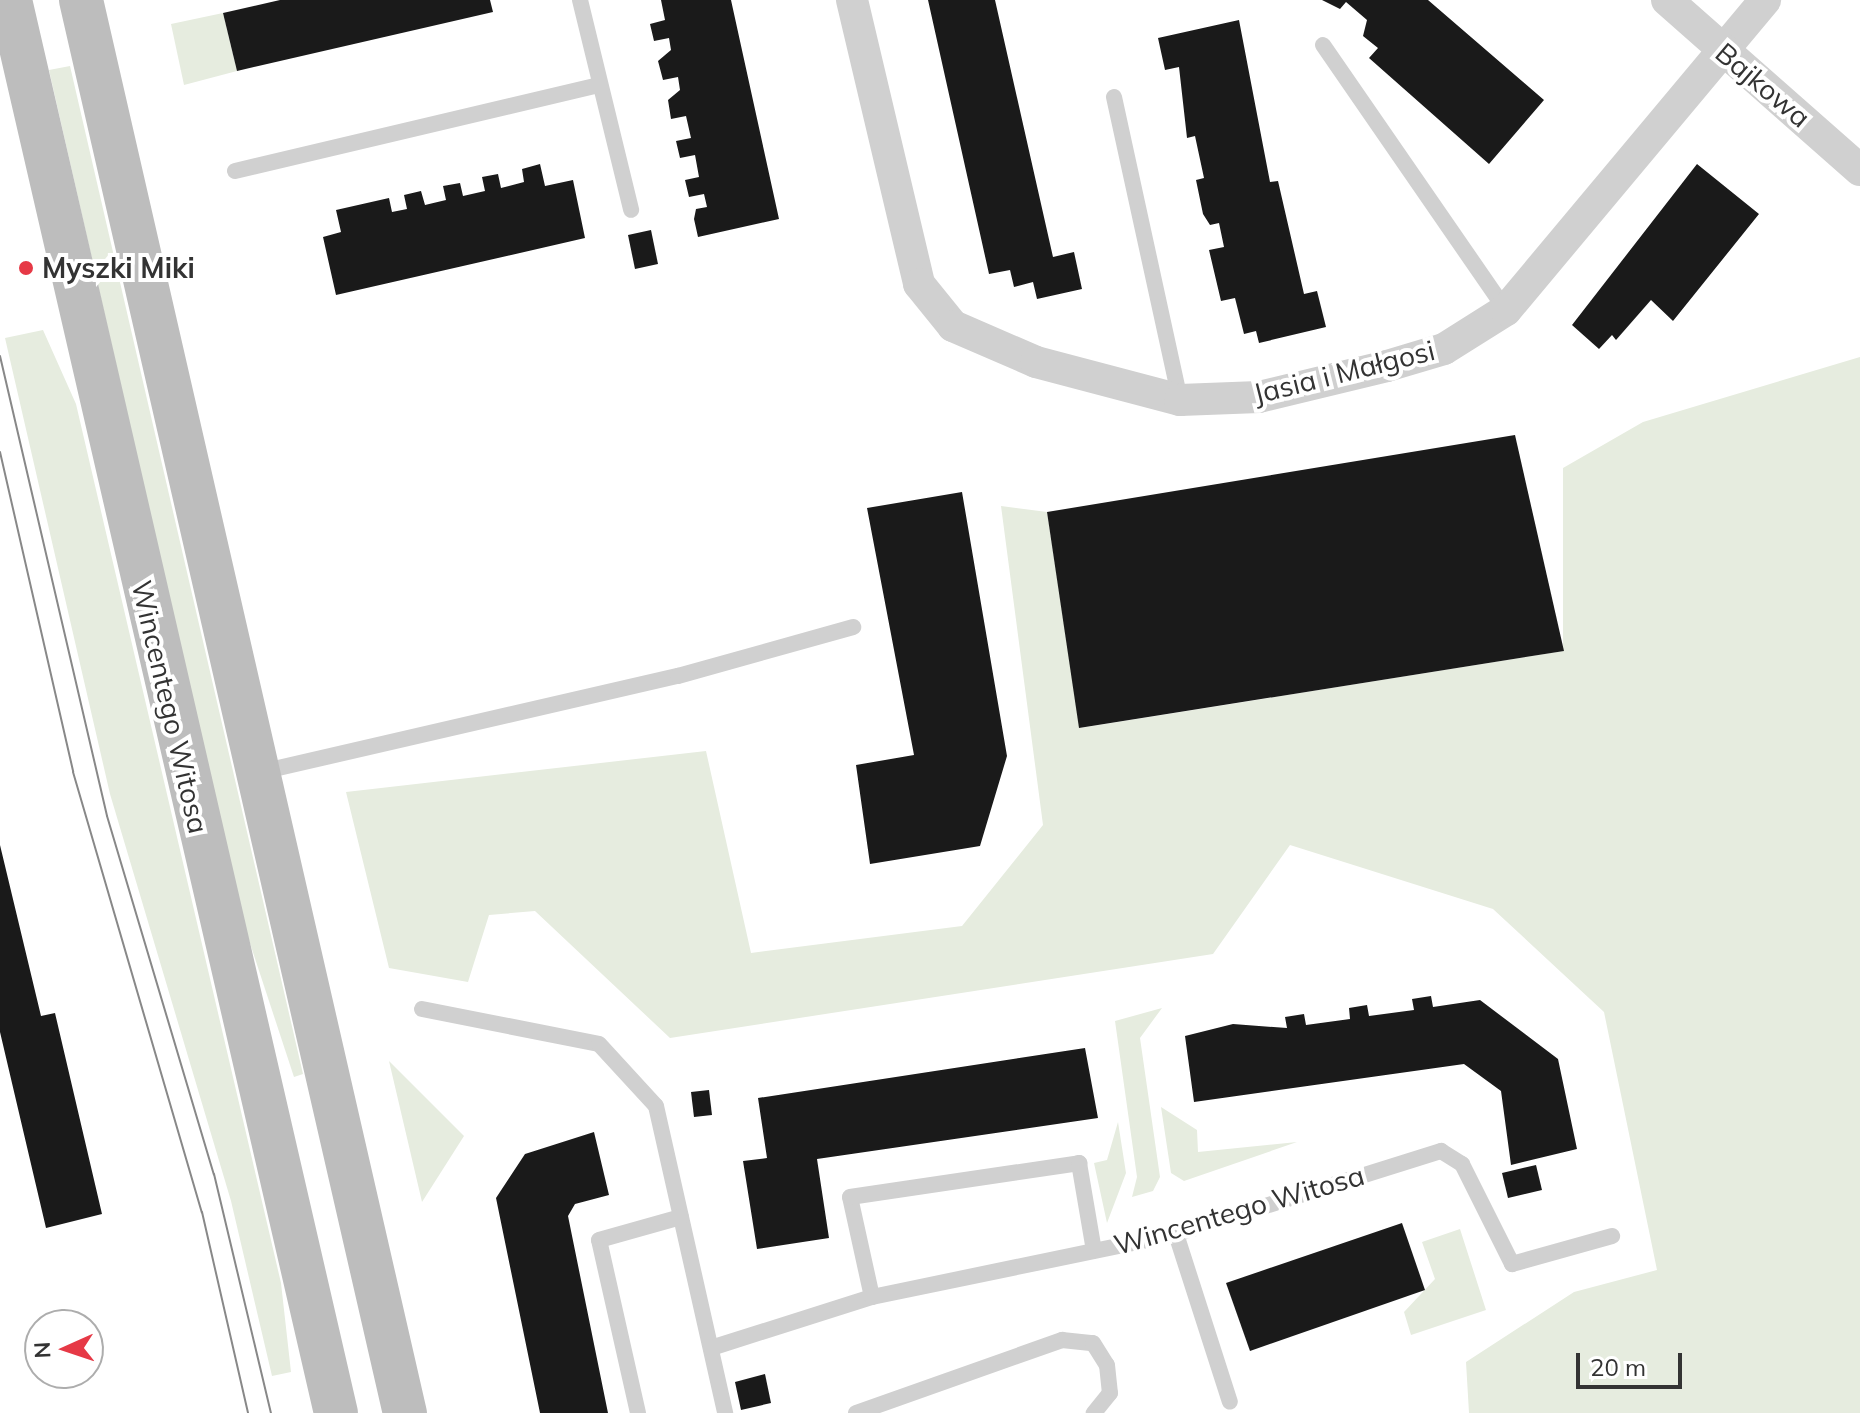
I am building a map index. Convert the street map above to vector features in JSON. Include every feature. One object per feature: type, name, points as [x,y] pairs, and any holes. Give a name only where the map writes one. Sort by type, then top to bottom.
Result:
[{"type":"main road","name":"Wincentego Witosa","points":[[10,0],[336,1413]]},
{"type":"main road","points":[[81,0],[255,773],[405,1413]]},
{"type":"street","name":"Jasia i Małgosi","points":[[852,0],[919,284],[953,326],[1036,362],[1180,400],[1259,397],[1387,366],[1444,349],[1506,310],[1765,0]]},
{"type":"street","name":"Bajkowa","points":[[1667,0],[1721,51],[1860,170]]},
{"type":"lane","points":[[580,0],[631,210]]},
{"type":"lane","points":[[1323,45],[1506,310]]},
{"type":"lane","points":[[235,171],[600,85]]},
{"type":"lane","points":[[1114,97],[1180,400]]},
{"type":"lane","points":[[255,773],[678,676],[853,627]]},
{"type":"lane","points":[[422,1009],[599,1044],[656,1106],[725,1413]]},
{"type":"lane","name":"Wincentego Witosa","points":[[711,1348],[872,1297],[1176,1234],[1441,1151],[1462,1164],[1512,1264],[1612,1236]]},
{"type":"lane","points":[[872,1297],[850,1197],[1079,1163],[1094,1251]]},
{"type":"lane","points":[[638,1413],[599,1240],[681,1217]]},
{"type":"lane","points":[[1176,1234],[1230,1402]]},
{"type":"lane","points":[[856,1413],[1062,1340],[1093,1343],[1107,1365],[1110,1393],[1094,1413]]},
{"type":"shaded area","points":[[223,13],[237,71],[184,85],[171,24]]},
{"type":"shaded area","points":[[70,66],[303,1074],[294,1077],[243,922],[49,70]]},
{"type":"shaded area","points":[[43,330],[76,404],[281,1283],[291,1372],[272,1376],[231,1201],[110,794],[5,338]]},
{"type":"shaded area","points":[[1860,357],[1860,1413],[1469,1413],[1466,1362],[1574,1292],[1657,1270],[1604,1012],[1493,909],[1290,845],[1213,954],[670,1038],[535,911],[489,915],[468,982],[389,968],[346,792],[706,751],[751,953],[962,926],[1043,825],[1001,506],[1047,512],[1080,728],[1563,651],[1563,468],[1643,422]]},
{"type":"shaded area","points":[[1162,1008],[1140,1038],[1160,1177],[1153,1191],[1132,1197],[1137,1177],[1115,1021]]},
{"type":"shaded area","points":[[389,1061],[464,1136],[422,1202]]},
{"type":"shaded area","points":[[1161,1107],[1197,1130],[1198,1152],[1297,1142],[1184,1181],[1171,1173]]},
{"type":"shaded area","points":[[1118,1122],[1126,1173],[1107,1223],[1094,1163],[1107,1160]]},
{"type":"shaded area","points":[[1460,1229],[1486,1310],[1411,1335],[1404,1312],[1435,1279],[1422,1242]]},
{"type":"building","points":[[280,0],[490,0],[493,12],[237,71],[223,13]]},
{"type":"building","points":[[661,0],[731,0],[779,219],[698,237],[694,219],[696,209],[707,207],[704,194],[689,197],[685,180],[699,177],[695,155],[680,158],[676,141],[691,138],[686,116],[671,119],[668,100],[680,90],[678,77],[663,80],[658,61],[671,50],[669,38],[654,41],[650,24],[665,20]]},
{"type":"building","points":[[928,0],[995,0],[1053,257],[1074,252],[1082,289],[1037,299],[1033,282],[1014,287],[1010,270],[989,274]]},
{"type":"building","points":[[1322,0],[1428,0],[1544,100],[1489,164],[1369,58],[1378,48],[1363,36],[1367,20],[1346,2],[1340,9]]},
{"type":"building","points":[[1239,20],[1270,182],[1278,181],[1304,294],[1317,291],[1326,327],[1259,343],[1256,331],[1244,334],[1235,298],[1221,301],[1209,250],[1224,247],[1219,223],[1210,225],[1203,214],[1196,180],[1204,178],[1195,136],[1187,138],[1179,67],[1165,70],[1158,38]]},
{"type":"building","points":[[540,164],[545,186],[573,180],[585,238],[336,295],[323,237],[341,232],[336,210],[389,198],[392,212],[407,209],[404,195],[421,191],[425,205],[446,200],[443,186],[460,183],[463,196],[485,191],[482,177],[498,174],[501,188],[524,182],[522,169]]},
{"type":"building","points":[[1697,164],[1759,214],[1673,321],[1651,300],[1616,340],[1612,335],[1599,349],[1572,325]]},
{"type":"building","points":[[651,230],[658,264],[635,269],[628,235]]},
{"type":"building","points":[[1515,435],[1564,651],[1079,728],[1047,512]]},
{"type":"building","points":[[962,492],[1007,756],[980,846],[870,864],[856,765],[914,755],[867,508]]},
{"type":"building","points":[[0,845],[41,1016],[55,1013],[102,1214],[46,1228],[0,1032]]},
{"type":"building","points":[[1431,996],[1433,1007],[1480,1000],[1558,1059],[1577,1149],[1511,1165],[1501,1091],[1464,1064],[1194,1102],[1185,1036],[1233,1024],[1287,1028],[1285,1017],[1304,1014],[1306,1025],[1350,1019],[1349,1008],[1367,1005],[1369,1016],[1414,1010],[1412,999]]},
{"type":"building","points":[[1085,1048],[1098,1118],[817,1159],[829,1238],[757,1249],[743,1161],[767,1158],[758,1098]]},
{"type":"building","points":[[709,1090],[712,1115],[694,1117],[691,1092]]},
{"type":"building","points":[[594,1132],[609,1195],[575,1204],[568,1216],[608,1413],[540,1413],[496,1198],[525,1154]]},
{"type":"building","points":[[1536,1165],[1542,1190],[1508,1198],[1502,1173]]},
{"type":"building","points":[[1402,1223],[1425,1290],[1250,1351],[1226,1283]]},
{"type":"building","points":[[765,1374],[771,1403],[741,1410],[735,1382]]},
{"type":"tram line","points":[[0,356],[107,816],[214,1174],[271,1413]]},
{"type":"tram line","points":[[0,452],[73,772],[202,1212],[248,1413]]},
{"type":"place","name":"Myszki Miki","points":[[26,268]]}]
